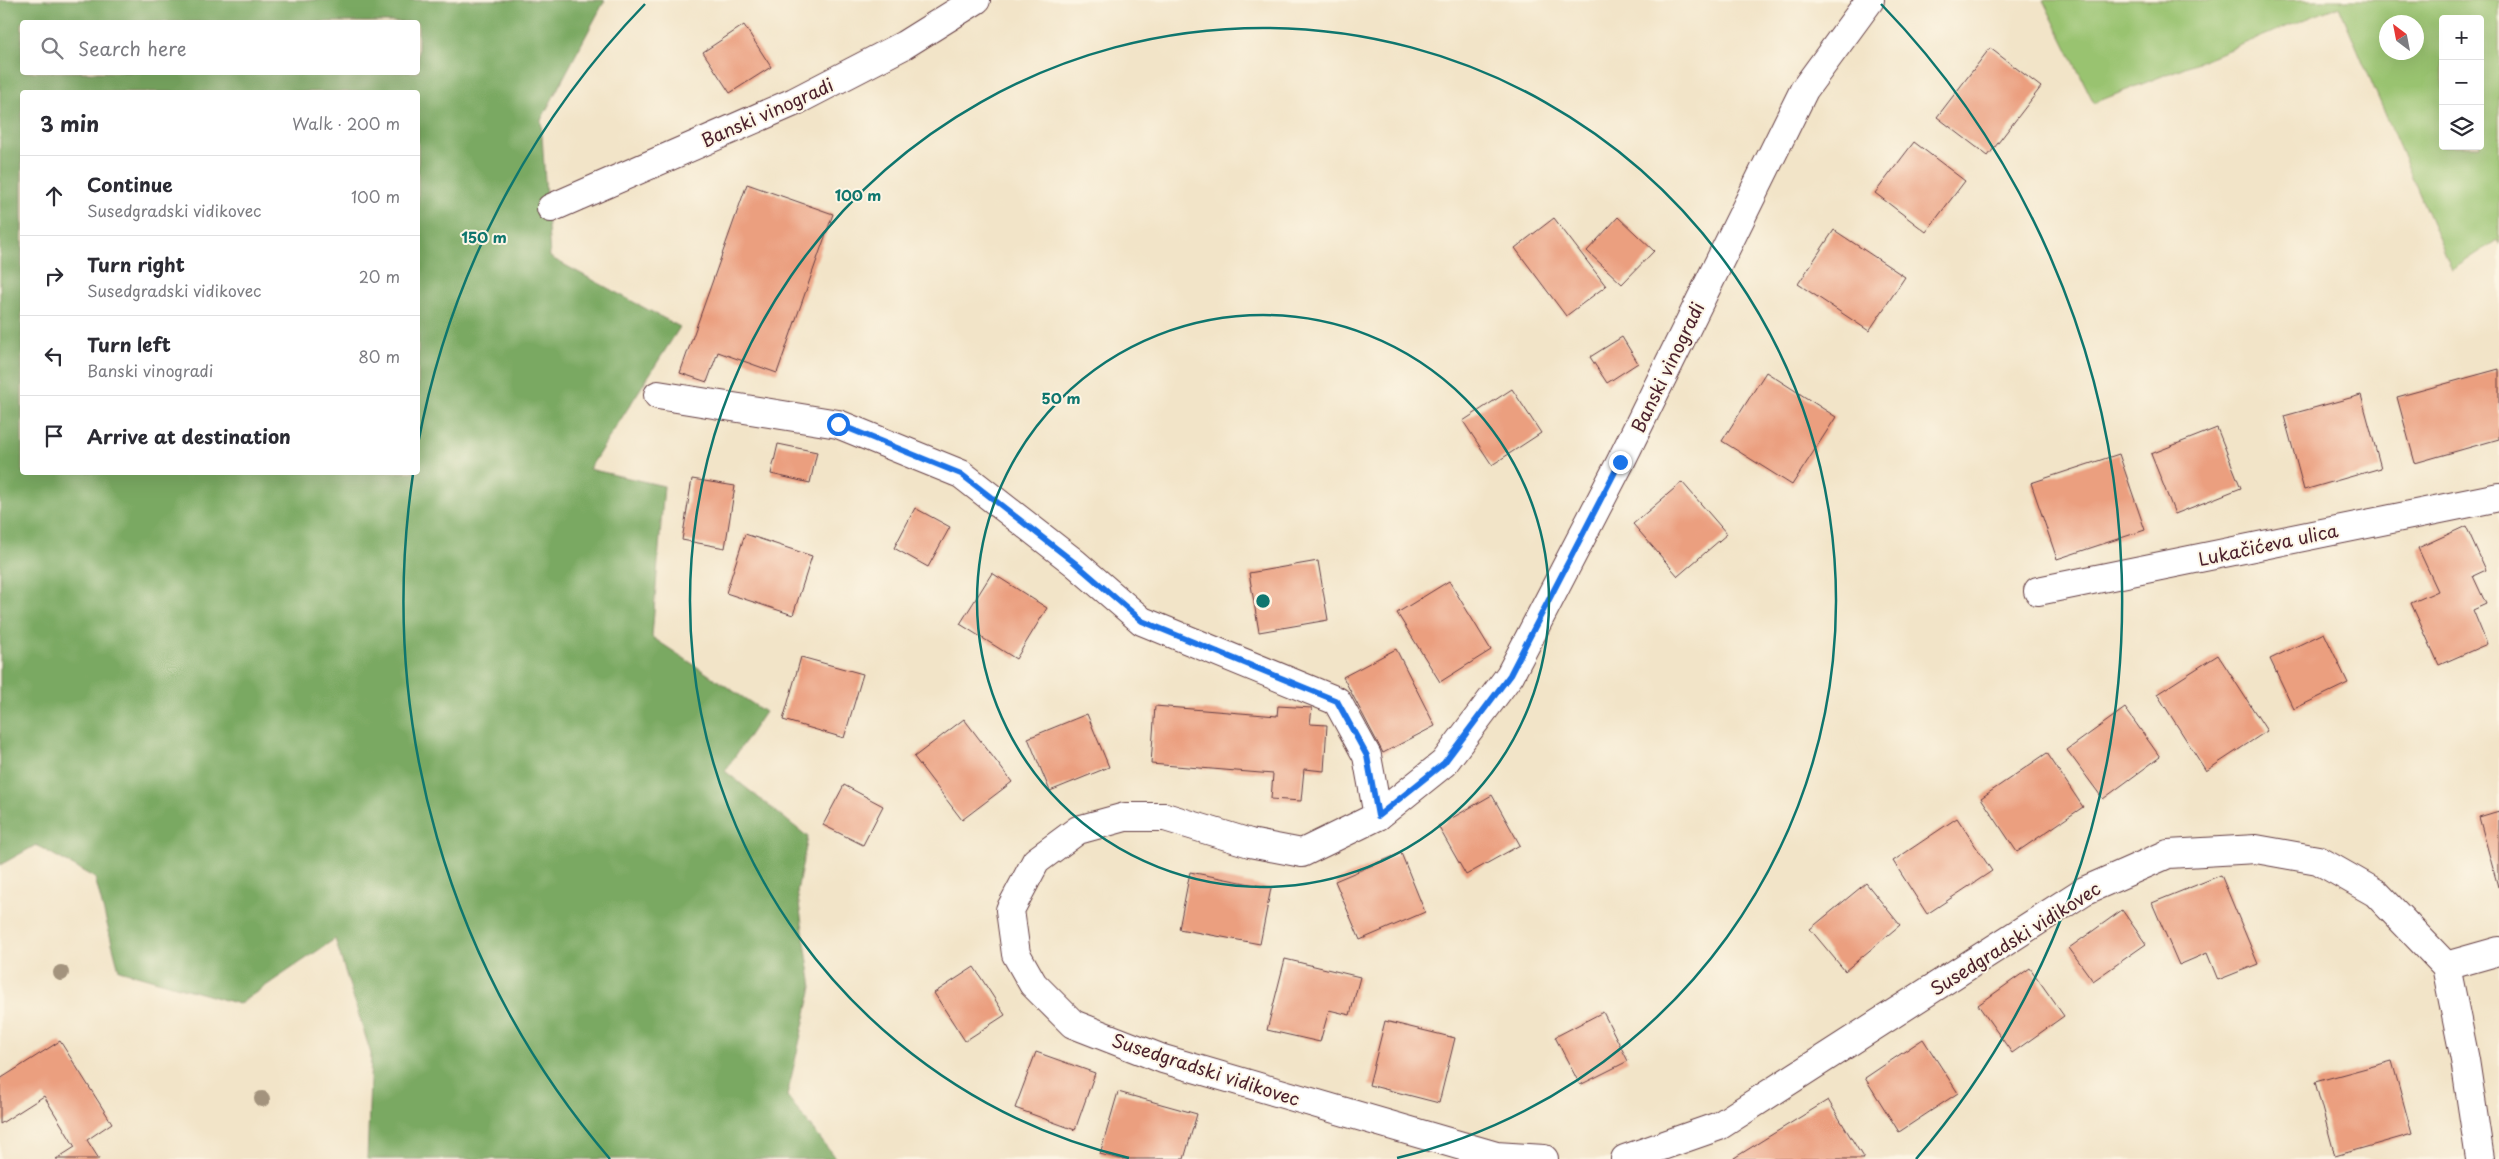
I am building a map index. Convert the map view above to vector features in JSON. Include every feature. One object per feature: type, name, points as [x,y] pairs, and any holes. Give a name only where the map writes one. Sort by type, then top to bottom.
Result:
[{"type":"street","name":"Banski vinogradi","points":[[551,208],[794,102],[904,45],[976,0]]},
{"type":"street","name":"Banski vinogradi","points":[[1378,816],[1444,763],[1510,675],[1620,462],[1804,90],[1870,0]]},
{"type":"street","points":[[658,395],[838,424],[961,474],[1075,563],[1142,621],[1337,701],[1367,756],[1378,816]]},
{"type":"street","name":"Lukačićeva ulica","points":[[2038,591],[2499,497]]},
{"type":"street","name":"Susedgradski vidikovec","points":[[1378,816],[1302,853],[1250,842],[1165,817],[1125,817],[1078,830],[1036,861],[1010,910],[1016,954],[1033,984],[1073,1024],[1082,1028],[1163,1059],[1496,1156],[1544,1159]]},
{"type":"street","name":"Susedgradski vidikovec","points":[[1625,1159],[1719,1126],[2084,891],[2168,854],[2256,848],[2318,860],[2376,893],[2446,966]]},
{"type":"street","points":[[2480,1159],[2465,1060],[2446,966],[2499,951]]},
{"type":"green space","points":[[0,0],[605,0],[541,120],[550,257],[680,327],[589,469],[664,486],[652,637],[765,712],[725,771],[808,837],[797,891],[812,987],[787,1096],[836,1159],[367,1159],[371,1054],[335,939],[239,1004],[119,970],[95,878],[36,845],[0,865]]},
{"type":"green space","points":[[2043,0],[2499,0],[2499,244],[2497,240],[2452,270],[2339,6],[2094,103]]},
{"type":"building","points":[[744,25],[771,67],[730,93],[703,52]]},
{"type":"building","points":[[1990,48],[2041,87],[1988,156],[1937,117]]},
{"type":"building","points":[[1914,142],[1965,181],[1926,232],[1875,193]]},
{"type":"building","points":[[747,184],[833,214],[777,373],[718,352],[707,382],[680,373]]},
{"type":"building","points":[[1618,217],[1654,251],[1622,284],[1587,251]]},
{"type":"building","points":[[1554,218],[1606,286],[1566,316],[1515,248]]},
{"type":"building","points":[[1834,230],[1905,277],[1869,331],[1798,284]]},
{"type":"building","points":[[1622,337],[1638,363],[1607,383],[1590,357]]},
{"type":"building","points":[[2499,369],[2499,439],[2415,463],[2397,397]]},
{"type":"building","points":[[1766,372],[1836,417],[1792,485],[1722,441]]},
{"type":"building","points":[[1512,389],[1541,433],[1492,465],[1463,421]]},
{"type":"building","points":[[2361,395],[2381,468],[2304,490],[2284,416]]},
{"type":"building","points":[[2217,428],[2241,488],[2175,514],[2151,454]]},
{"type":"building","points":[[778,444],[817,452],[810,483],[771,474]]},
{"type":"building","points":[[2119,454],[2145,530],[2057,559],[2031,483]]},
{"type":"building","points":[[692,479],[735,486],[725,548],[682,540]]},
{"type":"building","points":[[1682,482],[1727,534],[1678,576],[1633,524]]},
{"type":"building","points":[[915,508],[950,527],[928,567],[894,548]]},
{"type":"building","points":[[2466,526],[2486,570],[2473,576],[2486,604],[2473,610],[2487,644],[2439,665],[2411,603],[2438,591],[2418,548]]},
{"type":"building","points":[[745,534],[812,556],[793,615],[726,593]]},
{"type":"building","points":[[1318,561],[1328,620],[1259,632],[1249,573]]},
{"type":"building","points":[[992,573],[1047,608],[1016,659],[960,624]]},
{"type":"building","points":[[1449,581],[1491,650],[1440,682],[1397,613]]},
{"type":"building","points":[[2324,633],[2348,683],[2294,709],[2270,659]]},
{"type":"building","points":[[1396,649],[1435,726],[1383,753],[1343,677]]},
{"type":"building","points":[[2218,655],[2267,731],[2206,771],[2157,694]]},
{"type":"building","points":[[801,657],[863,674],[844,738],[783,720]]},
{"type":"building","points":[[1155,706],[1277,716],[1278,706],[1312,708],[1310,724],[1327,725],[1324,771],[1304,769],[1301,801],[1271,799],[1273,774],[1151,764]]},
{"type":"building","points":[[2125,708],[2160,757],[2103,799],[2067,750]]},
{"type":"building","points":[[1087,714],[1109,767],[1050,791],[1028,738]]},
{"type":"building","points":[[964,719],[1012,782],[962,820],[914,757]]},
{"type":"building","points":[[2047,753],[2083,807],[2017,852],[1981,798]]},
{"type":"building","points":[[844,785],[883,806],[863,845],[823,825]]},
{"type":"building","points":[[1492,795],[1520,845],[1466,875],[1438,826]]},
{"type":"building","points":[[2499,811],[2499,887],[2498,887],[2479,817]]},
{"type":"building","points":[[1957,818],[1992,871],[1927,914],[1893,861]]},
{"type":"building","points":[[1401,853],[1425,912],[1360,940],[1335,881]]},
{"type":"building","points":[[1190,872],[1271,888],[1260,944],[1179,929]]},
{"type":"building","points":[[2221,875],[2258,964],[2218,980],[2207,953],[2179,965],[2152,903]]},
{"type":"building","points":[[1866,883],[1900,925],[1845,971],[1810,929]]},
{"type":"building","points":[[2122,910],[2146,944],[2093,981],[2069,948]]},
{"type":"building","points":[[1285,959],[1360,977],[1350,1015],[1329,1010],[1320,1042],[1267,1030]]},
{"type":"building","points":[[974,967],[1005,1015],[965,1041],[934,993]]},
{"type":"building","points":[[2030,968],[2064,1016],[2012,1053],[1978,1005]]},
{"type":"building","points":[[1603,1012],[1628,1061],[1580,1085],[1555,1037]]},
{"type":"building","points":[[1385,1021],[1455,1038],[1439,1103],[1369,1085]]},
{"type":"building","points":[[1923,1039],[1958,1093],[1899,1132],[1865,1078]]},
{"type":"building","points":[[60,1041],[112,1123],[87,1140],[99,1159],[56,1159],[75,1147],[44,1096],[0,1124],[0,1079]]},
{"type":"building","points":[[1036,1052],[1095,1073],[1075,1130],[1015,1108]]},
{"type":"building","points":[[2392,1061],[2412,1134],[2335,1156],[2315,1082]]},
{"type":"building","points":[[1118,1092],[1197,1114],[1184,1159],[1120,1159],[1100,1154]]},
{"type":"building","points":[[1828,1100],[1864,1159],[1734,1159],[1734,1158]]},
{"type":"route","points":[[838,424],[961,474],[1075,563],[1142,621],[1337,701],[1367,756],[1378,816],[1444,763],[1510,675],[1620,462]]}]
